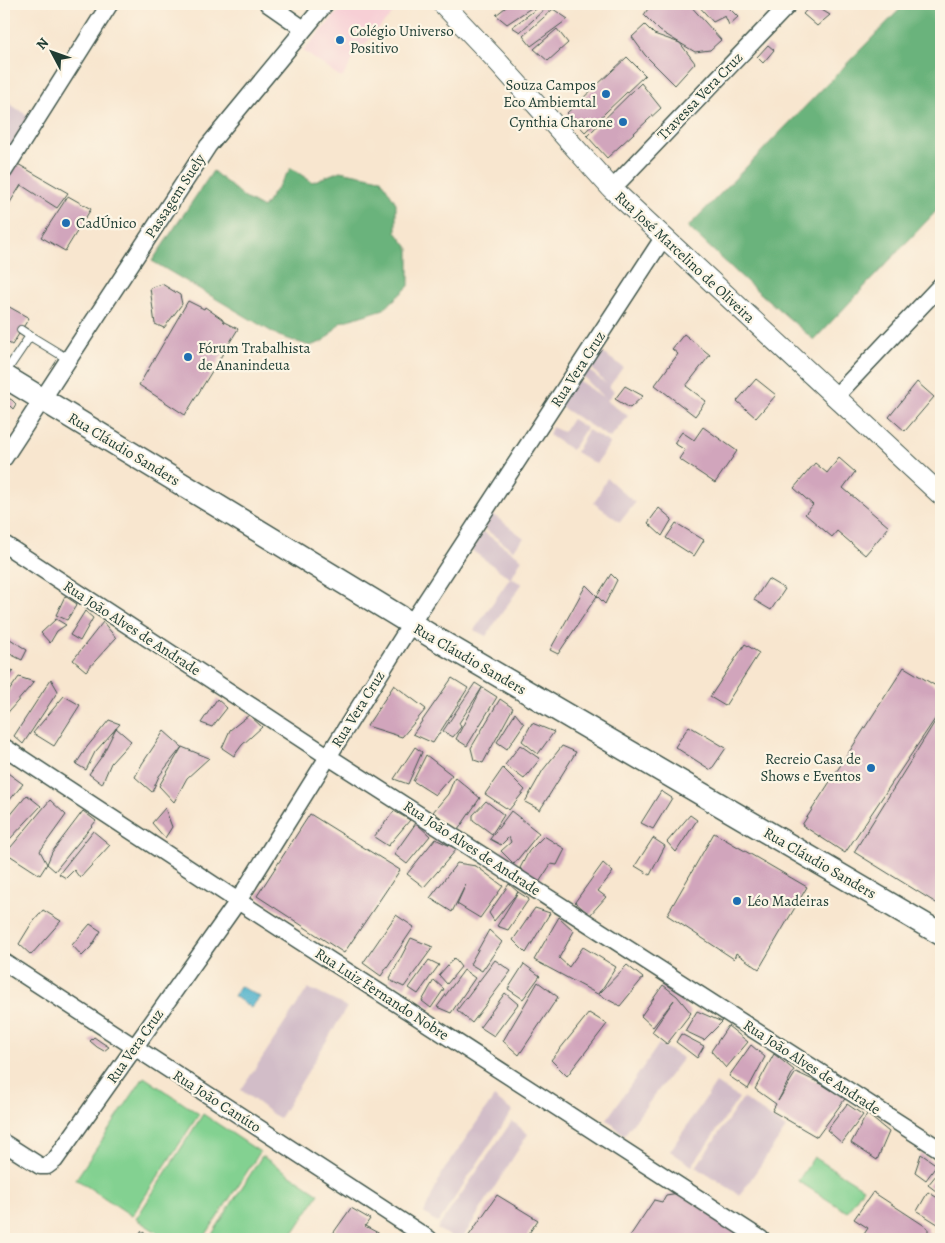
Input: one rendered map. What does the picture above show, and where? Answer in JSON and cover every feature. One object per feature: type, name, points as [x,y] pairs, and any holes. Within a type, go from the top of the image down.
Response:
[{"type":"main road","name":"Rua Cláudio Sanders","points":[[4,376],[411,624],[941,934]]},
{"type":"street","points":[[268,4],[304,29]]},
{"type":"street","name":"Passagem Suely","points":[[4,458],[208,146],[325,4]]},
{"type":"street","name":"Rua José Marcelino de Oliveira","points":[[443,4],[612,189],[941,495]]},
{"type":"street","name":"Travessa Vera Cruz","points":[[612,189],[789,4]]},
{"type":"street","points":[[4,171],[109,5]]},
{"type":"street","name":"Rua Vera Cruz","points":[[4,1143],[40,1166],[47,1166],[55,1160],[238,901],[411,624],[663,238]]},
{"type":"street","points":[[835,397],[941,286]]},
{"type":"street","name":"Rua João Alves de Andrade","points":[[4,544],[329,757],[941,1150]]},
{"type":"street","name":"Rua Luiz Fernando Nobre","points":[[4,747],[238,901],[761,1239]]},
{"type":"street","name":"Rua João Canúto","points":[[4,962],[430,1239]]},
{"type":"lane","points":[[21,330],[68,359]]},
{"type":"lane","points":[[4,376],[30,336]]},
{"type":"shaded area","name":"Colégio Universo Positivo","points":[[345,4],[402,4],[355,56],[342,78],[303,51]]},
{"type":"shaded area","points":[[4,100],[31,118],[4,160]]},
{"type":"shaded area","points":[[597,349],[623,367],[609,387],[614,391],[607,401],[628,416],[610,438],[558,405],[577,379],[604,398],[578,371],[583,366],[606,384],[587,363]]},
{"type":"shaded area","points":[[572,419],[586,428],[572,450],[549,435],[552,427],[563,432]]},
{"type":"shaded area","points":[[588,430],[610,443],[596,464],[576,452]]},
{"type":"shaded area","points":[[607,478],[635,503],[620,522],[594,503]]},
{"type":"shaded area","points":[[491,513],[524,538],[513,550],[481,526]]},
{"type":"shaded area","points":[[483,532],[522,559],[511,578],[522,584],[486,636],[474,630],[510,578],[470,549]]},
{"type":"shaded area","points":[[308,988],[347,1007],[279,1119],[241,1090]]},
{"type":"shaded area","points":[[659,1044],[683,1058],[624,1135],[607,1119]]},
{"type":"shaded area","points":[[716,1083],[739,1098],[692,1166],[670,1151]]},
{"type":"shaded area","points":[[494,1097],[512,1111],[438,1223],[424,1213],[442,1173]]},
{"type":"shaded area","points":[[743,1098],[786,1128],[740,1195],[696,1167]]},
{"type":"shaded area","points":[[512,1121],[528,1134],[462,1239],[456,1239],[437,1229]]},
{"type":"green space","points":[[905,4],[941,4],[941,206],[814,340],[688,227]]},
{"type":"green space","points":[[291,168],[312,182],[340,171],[381,179],[396,203],[396,232],[409,249],[409,286],[384,309],[341,322],[324,341],[310,346],[279,336],[152,261],[213,171],[245,198],[263,208]]},
{"type":"green space","points":[[144,1077],[199,1114],[132,1216],[76,1179]]},
{"type":"green space","points":[[203,1114],[260,1152],[203,1239],[167,1239],[136,1219]]},
{"type":"green space","points":[[262,1156],[319,1194],[289,1239],[209,1239]]},
{"type":"green space","points":[[814,1157],[863,1188],[847,1212],[798,1181]]},
{"type":"water","points":[[240,986],[260,997],[251,1008],[234,996]]},
{"type":"building","points":[[510,4],[537,4],[507,24],[496,15]]},
{"type":"building","points":[[543,4],[547,7],[520,32],[512,27]]},
{"type":"building","points":[[651,4],[689,4],[721,40],[710,50],[695,52],[660,31],[644,15]]},
{"type":"building","points":[[697,4],[725,4],[738,17],[729,25],[725,16],[713,22]]},
{"type":"building","points":[[812,4],[830,15],[817,26],[803,14]]},
{"type":"building","points":[[553,9],[568,19],[531,46],[523,36]]},
{"type":"building","points":[[645,25],[654,34],[680,43],[695,63],[675,85],[645,55],[632,37]]},
{"type":"building","points":[[557,29],[568,43],[548,61],[534,49]]},
{"type":"building","points":[[768,45],[774,50],[763,63],[757,57]]},
{"type":"building","name":"Souza Campos Eco Ambiemtal","points":[[627,57],[645,75],[585,132],[567,113]]},
{"type":"building","name":"Cynthia Charone","points":[[641,83],[661,108],[607,158],[587,136]]},
{"type":"building","points":[[16,163],[68,193],[57,208],[21,185],[4,212],[4,183]]},
{"type":"building","name":"CadÚnico","points":[[68,196],[91,209],[65,251],[41,237]]},
{"type":"building","points":[[162,284],[180,295],[182,304],[164,328],[155,324],[150,288]]},
{"type":"building","name":"Fórum Trabalhista de Ananindeua","points":[[188,301],[204,309],[205,307],[224,322],[238,329],[185,415],[139,385]]},
{"type":"building","points":[[4,304],[29,318],[12,345],[4,340]]},
{"type":"building","points":[[684,334],[710,355],[686,386],[706,401],[695,416],[655,385],[678,354],[672,349]]},
{"type":"building","points":[[756,379],[776,395],[756,418],[737,401]]},
{"type":"building","points":[[917,382],[934,397],[905,431],[889,417]]},
{"type":"building","points":[[625,386],[643,396],[630,408],[615,399]]},
{"type":"building","points":[[4,396],[16,404],[13,409],[10,406],[4,415]]},
{"type":"building","points":[[703,427],[737,451],[715,483],[679,459],[685,450],[674,443],[682,432],[694,440]]},
{"type":"building","points":[[839,458],[855,472],[843,488],[889,527],[865,555],[837,531],[832,537],[805,514],[813,505],[794,488],[815,463],[827,473]]},
{"type":"building","points":[[659,508],[672,519],[662,536],[648,523]]},
{"type":"building","points":[[676,523],[704,540],[694,556],[666,538]]},
{"type":"building","points":[[611,574],[617,580],[605,604],[597,596]]},
{"type":"building","points":[[768,579],[785,589],[771,610],[754,600]]},
{"type":"building","points":[[586,585],[597,596],[558,654],[550,650]]},
{"type":"building","points":[[65,596],[77,604],[67,620],[56,615]]},
{"type":"building","points":[[85,611],[93,618],[80,641],[70,635]]},
{"type":"building","points":[[56,619],[66,625],[57,631],[50,643],[41,633]]},
{"type":"building","points":[[103,622],[116,638],[86,671],[73,660]]},
{"type":"building","points":[[7,637],[27,650],[22,660],[4,651],[4,640]]},
{"type":"building","points":[[745,644],[759,653],[725,706],[710,697]]},
{"type":"building","points":[[4,667],[14,671],[4,683]]},
{"type":"building","name":"Recreio Casa de Shows e Eventos","points":[[904,667],[941,689],[941,710],[845,853],[802,825]]},
{"type":"building","points":[[19,677],[34,682],[4,717],[4,698]]},
{"type":"building","points":[[452,678],[468,688],[433,743],[413,734]]},
{"type":"building","points":[[51,679],[58,691],[23,744],[14,736]]},
{"type":"building","points":[[475,683],[497,697],[467,746],[456,739],[482,688],[459,723],[461,727],[453,737],[443,731]]},
{"type":"building","points":[[394,685],[426,709],[402,737],[367,726]]},
{"type":"building","points":[[64,696],[80,705],[54,746],[33,733]]},
{"type":"building","points":[[217,699],[227,708],[212,727],[201,723]]},
{"type":"building","points":[[500,699],[513,708],[483,763],[474,760],[471,748]]},
{"type":"building","points":[[941,712],[941,906],[854,852]]},
{"type":"building","points":[[515,713],[524,724],[507,749],[497,742]]},
{"type":"building","points":[[249,715],[262,727],[242,745],[234,756],[222,748],[230,730]]},
{"type":"building","points":[[109,720],[120,724],[95,752],[86,770],[76,764]]},
{"type":"building","points":[[532,723],[554,732],[538,754],[522,741]]},
{"type":"building","points":[[689,726],[726,748],[711,770],[675,747]]},
{"type":"building","points":[[116,728],[131,741],[111,763],[102,784],[89,774],[102,756]]},
{"type":"building","points":[[164,731],[182,747],[159,776],[152,792],[135,777]]},
{"type":"building","points":[[520,745],[540,759],[524,779],[505,765]]},
{"type":"building","points":[[562,746],[576,752],[540,810],[525,802],[543,770]]},
{"type":"building","points":[[182,747],[209,758],[187,778],[174,802],[159,786]]},
{"type":"building","points":[[415,747],[422,752],[408,784],[394,779]]},
{"type":"building","points":[[426,755],[452,775],[435,795],[413,781]]},
{"type":"building","points":[[503,768],[525,790],[509,810],[485,794]]},
{"type":"building","points":[[4,772],[23,784],[4,807]]},
{"type":"building","points":[[455,777],[480,798],[458,830],[433,812],[448,794]]},
{"type":"building","points":[[661,791],[672,798],[653,829],[641,823]]},
{"type":"building","points":[[27,795],[41,806],[10,839],[4,828],[4,823]]},
{"type":"building","points":[[50,800],[66,815],[40,851],[47,864],[40,875],[6,853]]},
{"type":"building","points":[[486,801],[504,815],[492,834],[473,820],[473,815]]},
{"type":"building","points":[[165,808],[172,827],[165,838],[152,823]]},
{"type":"building","points":[[83,811],[96,821],[55,871],[47,864],[52,852]]},
{"type":"building","points":[[394,811],[410,820],[388,846],[374,837]]},
{"type":"building","points":[[511,811],[539,833],[514,864],[501,851],[511,842],[509,837],[501,845],[490,839]]},
{"type":"building","points":[[310,814],[400,870],[344,953],[257,896]]},
{"type":"building","points":[[690,815],[697,820],[676,852],[667,842]]},
{"type":"building","points":[[416,823],[430,836],[407,864],[394,854]]},
{"type":"building","points":[[93,831],[110,845],[80,878],[74,870],[66,878],[59,874]]},
{"type":"building","name":"Léo Madeiras","points":[[714,833],[807,887],[759,969],[736,953],[734,959],[667,915]]},
{"type":"building","points":[[544,836],[565,849],[557,865],[551,864],[538,884],[520,868],[529,851]]},
{"type":"building","points":[[653,838],[665,846],[650,875],[635,866]]},
{"type":"building","points":[[435,839],[457,849],[424,887],[407,874]]},
{"type":"building","points":[[457,863],[476,866],[503,886],[480,918],[457,904],[466,884],[452,912],[430,898]]},
{"type":"building","points":[[603,863],[613,872],[598,891],[606,897],[590,915],[575,902]]},
{"type":"building","points":[[509,884],[518,892],[494,921],[489,913]]},
{"type":"building","points":[[518,892],[529,899],[508,930],[497,926]]},
{"type":"building","points":[[535,908],[550,913],[526,953],[513,940]]},
{"type":"building","points":[[43,910],[61,921],[31,955],[19,944]]},
{"type":"building","points":[[396,915],[414,927],[381,976],[363,963]]},
{"type":"building","points":[[559,917],[574,931],[559,958],[569,967],[583,947],[616,967],[599,994],[627,965],[643,978],[620,1006],[534,960]]},
{"type":"building","points":[[90,924],[101,931],[91,947],[82,956],[72,945]]},
{"type":"building","points":[[489,930],[502,942],[482,971],[470,964]]},
{"type":"building","points":[[411,938],[433,947],[404,987],[389,980]]},
{"type":"building","points":[[454,958],[461,967],[447,984],[439,975]]},
{"type":"building","points":[[429,960],[439,965],[418,994],[409,988]]},
{"type":"building","points":[[495,960],[511,971],[472,1023],[457,1010]]},
{"type":"building","points":[[524,964],[540,976],[523,999],[508,989]]},
{"type":"building","points":[[464,970],[475,978],[451,1013],[437,1007]]},
{"type":"building","points":[[434,980],[444,989],[431,1008],[422,1001]]},
{"type":"building","points":[[538,982],[558,997],[519,1055],[503,1041]]},
{"type":"building","points":[[663,985],[677,996],[691,1013],[667,1044],[652,1032],[674,1000],[653,1027],[641,1016]]},
{"type":"building","points":[[505,993],[518,1004],[494,1036],[480,1027]]},
{"type":"building","points":[[697,1011],[722,1022],[704,1040],[685,1031]]},
{"type":"building","points":[[589,1013],[607,1024],[567,1076],[551,1060]]},
{"type":"building","points":[[728,1026],[748,1042],[726,1068],[711,1051]]},
{"type":"building","points":[[681,1034],[704,1046],[697,1058],[676,1042]]},
{"type":"building","points":[[94,1037],[109,1047],[104,1051],[97,1047],[90,1041]]},
{"type":"building","points":[[751,1045],[765,1057],[748,1089],[729,1076]]},
{"type":"building","points":[[774,1054],[794,1070],[778,1101],[796,1072],[847,1096],[817,1137],[772,1111],[776,1104],[755,1089]]},
{"type":"building","points":[[847,1104],[863,1115],[842,1143],[827,1130]]},
{"type":"building","points":[[867,1114],[889,1132],[877,1160],[851,1143]]},
{"type":"building","points":[[921,1154],[937,1165],[926,1180],[915,1172]]},
{"type":"building","points":[[941,1169],[941,1195],[928,1185]]},
{"type":"building","points":[[873,1192],[928,1228],[928,1232],[940,1239],[861,1239],[868,1228],[854,1219]]},
{"type":"building","points":[[928,1192],[941,1200],[941,1226],[917,1211]]},
{"type":"building","points":[[679,1193],[739,1231],[734,1239],[628,1239],[654,1200],[662,1202],[666,1195]]},
{"type":"building","points":[[497,1195],[538,1220],[525,1239],[472,1239],[468,1237]]},
{"type":"building","points":[[351,1208],[370,1219],[365,1226],[380,1234],[377,1239],[329,1239]]},
{"type":"building","points":[[141,1231],[155,1239],[136,1239]]},
{"type":"place","name":"Colégio Universo Positivo","points":[[340,40]]},
{"type":"place","name":"Souza Campos Eco Ambiemtal","points":[[606,94]]},
{"type":"place","name":"Cynthia Charone","points":[[623,122]]},
{"type":"place","name":"CadÚnico","points":[[66,223]]},
{"type":"place","name":"Fórum Trabalhista de Ananindeua","points":[[188,357]]},
{"type":"place","name":"Recreio Casa de Shows e Eventos","points":[[871,768]]},
{"type":"place","name":"Léo Madeiras","points":[[737,901]]}]
